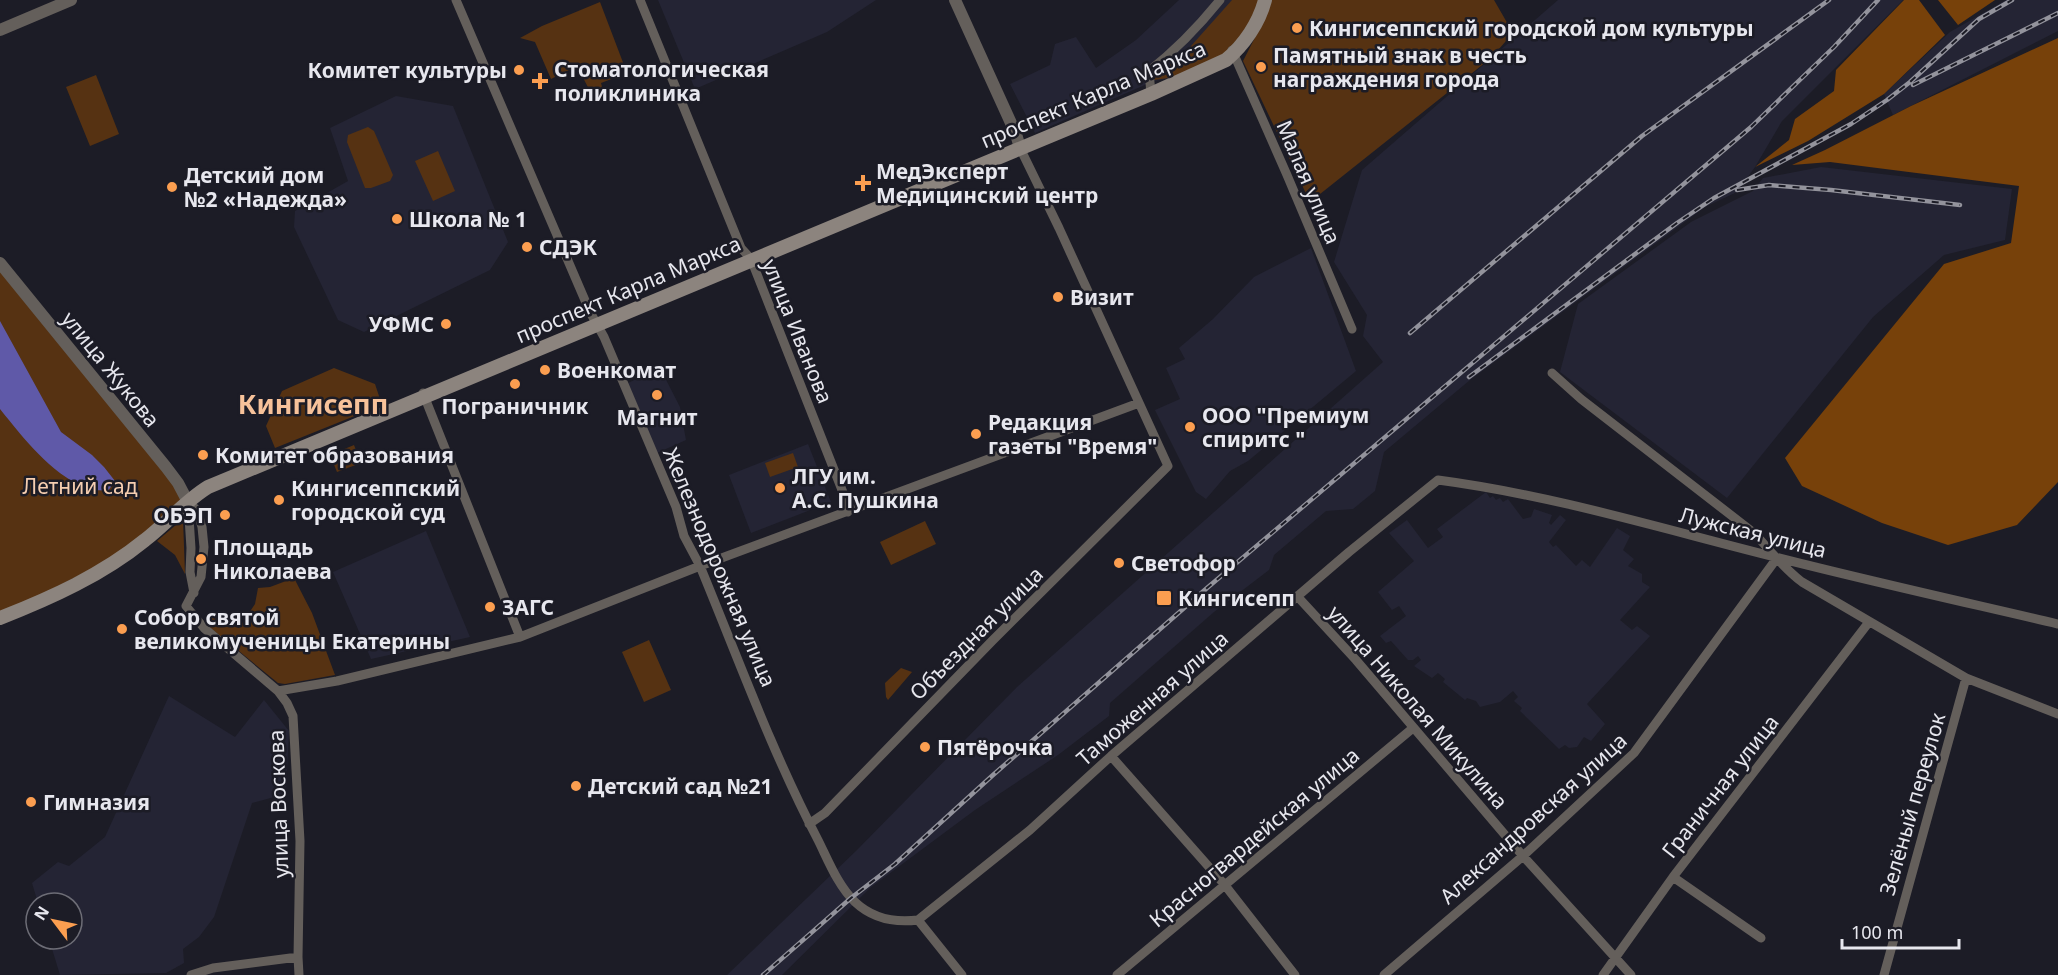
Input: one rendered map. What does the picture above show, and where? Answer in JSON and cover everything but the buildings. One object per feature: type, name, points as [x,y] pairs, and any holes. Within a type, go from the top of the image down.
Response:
[{"type":"main road","name":"проспект Карла Маркса","points":[[0,618],[61,592],[99,572],[146,540],[202,490],[750,257],[1226,60],[1254,28],[1263,0]]},
{"type":"street","points":[[0,24],[58,0]]},
{"type":"street","points":[[0,30],[71,0]]},
{"type":"street","name":"Железнодорожная улица","points":[[456,0],[604,337],[676,507],[684,536],[700,566],[809,824],[840,882],[857,904],[878,918],[899,923],[918,920]]},
{"type":"street","name":"улица Иванова","points":[[640,0],[741,248],[750,257],[844,495],[848,512]]},
{"type":"street","points":[[278,691],[337,681],[520,637],[700,566],[1139,403],[1059,228],[1019,147],[1016,134],[955,0]]},
{"type":"street","points":[[1150,92],[1149,71],[1171,54],[1220,0]]},
{"type":"street","name":"Малая улица","points":[[1233,52],[1352,329]]},
{"type":"street","name":"улица Жукова","points":[[0,263],[166,466],[188,502]]},
{"type":"street","points":[[1551,373],[1581,399],[1754,533],[1784,568],[1802,582],[1966,678],[2058,714]]},
{"type":"street","points":[[424,395],[520,637]]},
{"type":"street","name":"Объездная улица","points":[[809,824],[825,813],[993,640],[1168,466],[1139,403]]},
{"type":"street","name":"Лужская улица","points":[[1438,480],[1489,487],[1630,519],[1777,558],[2058,624]]},
{"type":"street","name":"Таможенная улица","points":[[918,920],[1030,830],[1111,756],[1297,596],[1385,521],[1438,480]]},
{"type":"street","name":"улица Воскова","points":[[188,502],[190,572],[194,593],[186,606],[204,628],[278,691],[293,716],[300,841],[299,975]]},
{"type":"street","name":"Александровская улица","points":[[1384,975],[1523,856],[1635,753],[1777,558]]},
{"type":"street","name":"улица Николая Микулина","points":[[1297,596],[1356,660],[1523,856],[1631,975]]},
{"type":"street","name":"Граничная улица","points":[[1603,975],[1673,877],[1869,622]]},
{"type":"street","name":"Зелёный переулок","points":[[1884,975],[1966,678]]},
{"type":"street","name":"Красногвардейская улица","points":[[1118,975],[1413,728]]},
{"type":"street","points":[[1111,756],[1224,884],[1296,975]]},
{"type":"street","points":[[1673,877],[1761,938]]},
{"type":"street","points":[[918,920],[962,975]]},
{"type":"street","points":[[190,975],[213,968],[298,957]]},
{"type":"shaded area","points":[[658,0],[876,0],[827,32],[695,89]]},
{"type":"shaded area","points":[[1179,0],[1261,0],[1250,27],[1224,56],[1183,76],[1154,81],[1035,133],[1010,84],[1050,65],[1055,44],[1076,37],[1096,68],[1136,40]]},
{"type":"shaded area","points":[[1558,0],[1903,0],[1782,121],[1755,167],[1737,192],[1705,207],[1470,380],[1384,452],[1375,491],[1353,509],[1326,511],[1274,555],[1269,570],[1214,612],[1110,703],[1109,716],[1058,755],[975,810],[870,888],[782,975],[727,975],[857,850],[1017,687],[1383,362],[1363,336],[1367,315],[1334,262],[1362,170]]},
{"type":"shaded area","points":[[1904,0],[1919,0],[1945,35],[1884,94],[1808,141],[1755,167],[1789,140],[1795,119],[1834,91],[1836,70]]},
{"type":"shaded area","points":[[1938,0],[1995,0],[1958,25]]},
{"type":"shaded area","points":[[2006,0],[2058,0],[2058,31],[1893,115],[1884,94],[1950,32]]},
{"type":"shaded area","points":[[2058,38],[2058,482],[2017,525],[1948,545],[1882,523],[1802,486],[1785,458],[1944,264],[2011,243],[2019,186],[1830,162],[1792,165],[1911,106]]},
{"type":"shaded area","name":"Школа № 1","points":[[396,96],[453,106],[508,242],[490,270],[364,332],[338,320],[294,227],[295,211],[348,181],[330,128]]},
{"type":"shaded area","points":[[1821,167],[2012,189],[2005,240],[1944,255],[1873,317],[1727,498],[1560,372],[1578,304],[1691,222],[1753,191],[1763,178]]},
{"type":"shaded area","points":[[1311,248],[1356,371],[1248,461],[1230,471],[1206,499],[1196,492],[1155,410],[1180,399],[1166,368],[1185,359],[1179,348],[1213,319],[1254,277]]},
{"type":"shaded area","points":[[0,321],[61,432],[92,455],[115,481],[108,491],[85,488],[60,473],[28,443],[0,409]]},
{"type":"shaded area","points":[[660,368],[680,407],[686,440],[657,453],[628,383]]},
{"type":"shaded area","name":"ЛГУ им. А.С. Пушкина","points":[[808,444],[831,502],[751,533],[729,475]]},
{"type":"shaded area","points":[[1486,492],[1490,498],[1493,496],[1496,500],[1500,498],[1503,502],[1508,499],[1523,519],[1531,517],[1534,509],[1552,515],[1549,523],[1551,525],[1560,515],[1566,520],[1549,542],[1553,547],[1556,545],[1576,566],[1582,560],[1590,567],[1617,528],[1630,536],[1623,550],[1634,559],[1628,566],[1642,574],[1642,582],[1650,587],[1620,620],[1632,630],[1637,626],[1650,636],[1587,704],[1605,724],[1591,741],[1584,737],[1577,747],[1569,748],[1565,745],[1559,749],[1520,711],[1522,708],[1514,701],[1518,697],[1513,691],[1500,702],[1480,707],[1476,701],[1467,698],[1465,700],[1443,682],[1445,679],[1438,673],[1432,678],[1414,666],[1421,660],[1418,656],[1413,660],[1408,660],[1391,641],[1386,643],[1380,636],[1406,616],[1399,606],[1392,610],[1378,592],[1414,561],[1389,533],[1407,520],[1428,548],[1443,537],[1437,529]]},
{"type":"shaded area","points":[[426,531],[470,637],[371,659],[333,572]]},
{"type":"shaded area","points":[[169,696],[235,737],[264,700],[289,731],[286,791],[278,796],[252,803],[214,917],[199,937],[183,949],[184,963],[166,973],[60,975],[53,951],[84,951],[84,891],[34,891],[32,883],[58,862],[69,866],[105,837]]},
{"type":"green space","points":[[1232,0],[1261,0],[1250,27],[1224,56],[1183,76],[1154,80],[1154,77],[1183,55]]},
{"type":"green space","points":[[1269,0],[1494,0],[1513,33],[1491,58],[1310,202],[1243,61],[1264,20]]},
{"type":"green space","points":[[600,2],[627,73],[601,83],[604,94],[594,99],[577,66],[551,79],[535,42],[520,38],[542,26]]},
{"type":"green space","points":[[96,75],[119,134],[90,146],[66,87]]},
{"type":"green space","points":[[368,127],[374,131],[393,175],[390,181],[365,188],[347,142],[348,135]]},
{"type":"green space","points":[[438,151],[455,191],[433,201],[415,161]]},
{"type":"green space","name":"Летний сад","points":[[0,263],[188,502],[140,544],[0,616]]},
{"type":"green space","points":[[334,368],[375,384],[382,405],[275,448],[266,426],[282,391]]},
{"type":"green space","points":[[354,445],[361,463],[337,472],[330,455]]},
{"type":"green space","points":[[793,453],[798,467],[770,477],[765,463]]},
{"type":"green space","points":[[183,519],[185,574],[175,555],[157,541]]},
{"type":"green space","points":[[925,521],[936,544],[891,565],[880,542]]},
{"type":"green space","points":[[294,578],[312,613],[335,675],[285,684],[278,683],[207,625],[213,617],[239,628],[255,604],[258,588],[270,587]]},
{"type":"green space","points":[[649,640],[671,690],[644,702],[622,652]]},
{"type":"green space","points":[[901,668],[912,672],[888,700],[885,683]]},
{"type":"railway","points":[[1410,333],[1642,136],[1829,0]]},
{"type":"railway","points":[[763,975],[851,898],[895,864],[1207,588],[1751,127],[1834,47],[1878,0]]},
{"type":"railway","points":[[1469,377],[1714,198],[1851,124],[1887,100],[1979,19],[2012,0]]},
{"type":"railway","points":[[1913,85],[2058,13]]},
{"type":"railway","points":[[1737,190],[1769,185],[1960,205]]},
{"type":"place","name":"Кингисеппский городской дом культуры","points":[[1297,28]]},
{"type":"place","name":"Памятный знак в честь награждения города","points":[[1261,67]]},
{"type":"place","name":"Комитет культуры","points":[[519,70]]},
{"type":"place","name":"Стоматологическая поликлиника","points":[[540,81]]},
{"type":"place","name":"МедЭксперт Медицинский центр","points":[[863,183]]},
{"type":"place","name":"Детский дом №2 «Надежда»","points":[[172,187]]},
{"type":"place","name":"Школа № 1","points":[[397,219]]},
{"type":"place","name":"СДЭК","points":[[527,247]]},
{"type":"place","name":"Визит","points":[[1058,297]]},
{"type":"place","name":"УФМС","points":[[446,324]]},
{"type":"place","name":"Военкомат","points":[[545,370]]},
{"type":"place","name":"Пограничник","points":[[515,384]]},
{"type":"place","name":"Магнит","points":[[657,395]]},
{"type":"place","name":"ООО \"Премиум спиритс \"","points":[[1190,427]]},
{"type":"place","name":"Редакция газеты \"Время\"","points":[[976,434]]},
{"type":"place","name":"Комитет образования","points":[[203,455]]},
{"type":"place","name":"ЛГУ им. А.С. Пушкина","points":[[780,488]]},
{"type":"place","name":"Кингисеппский городской суд","points":[[279,500]]},
{"type":"place","name":"ОБЭП","points":[[225,515]]},
{"type":"place","name":"Площадь Николаева","points":[[201,559]]},
{"type":"place","name":"Светофор","points":[[1119,563]]},
{"type":"place","name":"Кингисепп","points":[[1164,598]]},
{"type":"place","name":"ЗАГС","points":[[490,607]]},
{"type":"place","name":"Собор святой великомученицы Екатерины","points":[[122,629]]},
{"type":"place","name":"Пятёрочка","points":[[925,747]]},
{"type":"place","name":"Детский сад №21","points":[[576,786]]},
{"type":"place","name":"Гимназия","points":[[31,802]]},
{"type":"district","name":"Кингисепп","points":[[313,403]]}]
